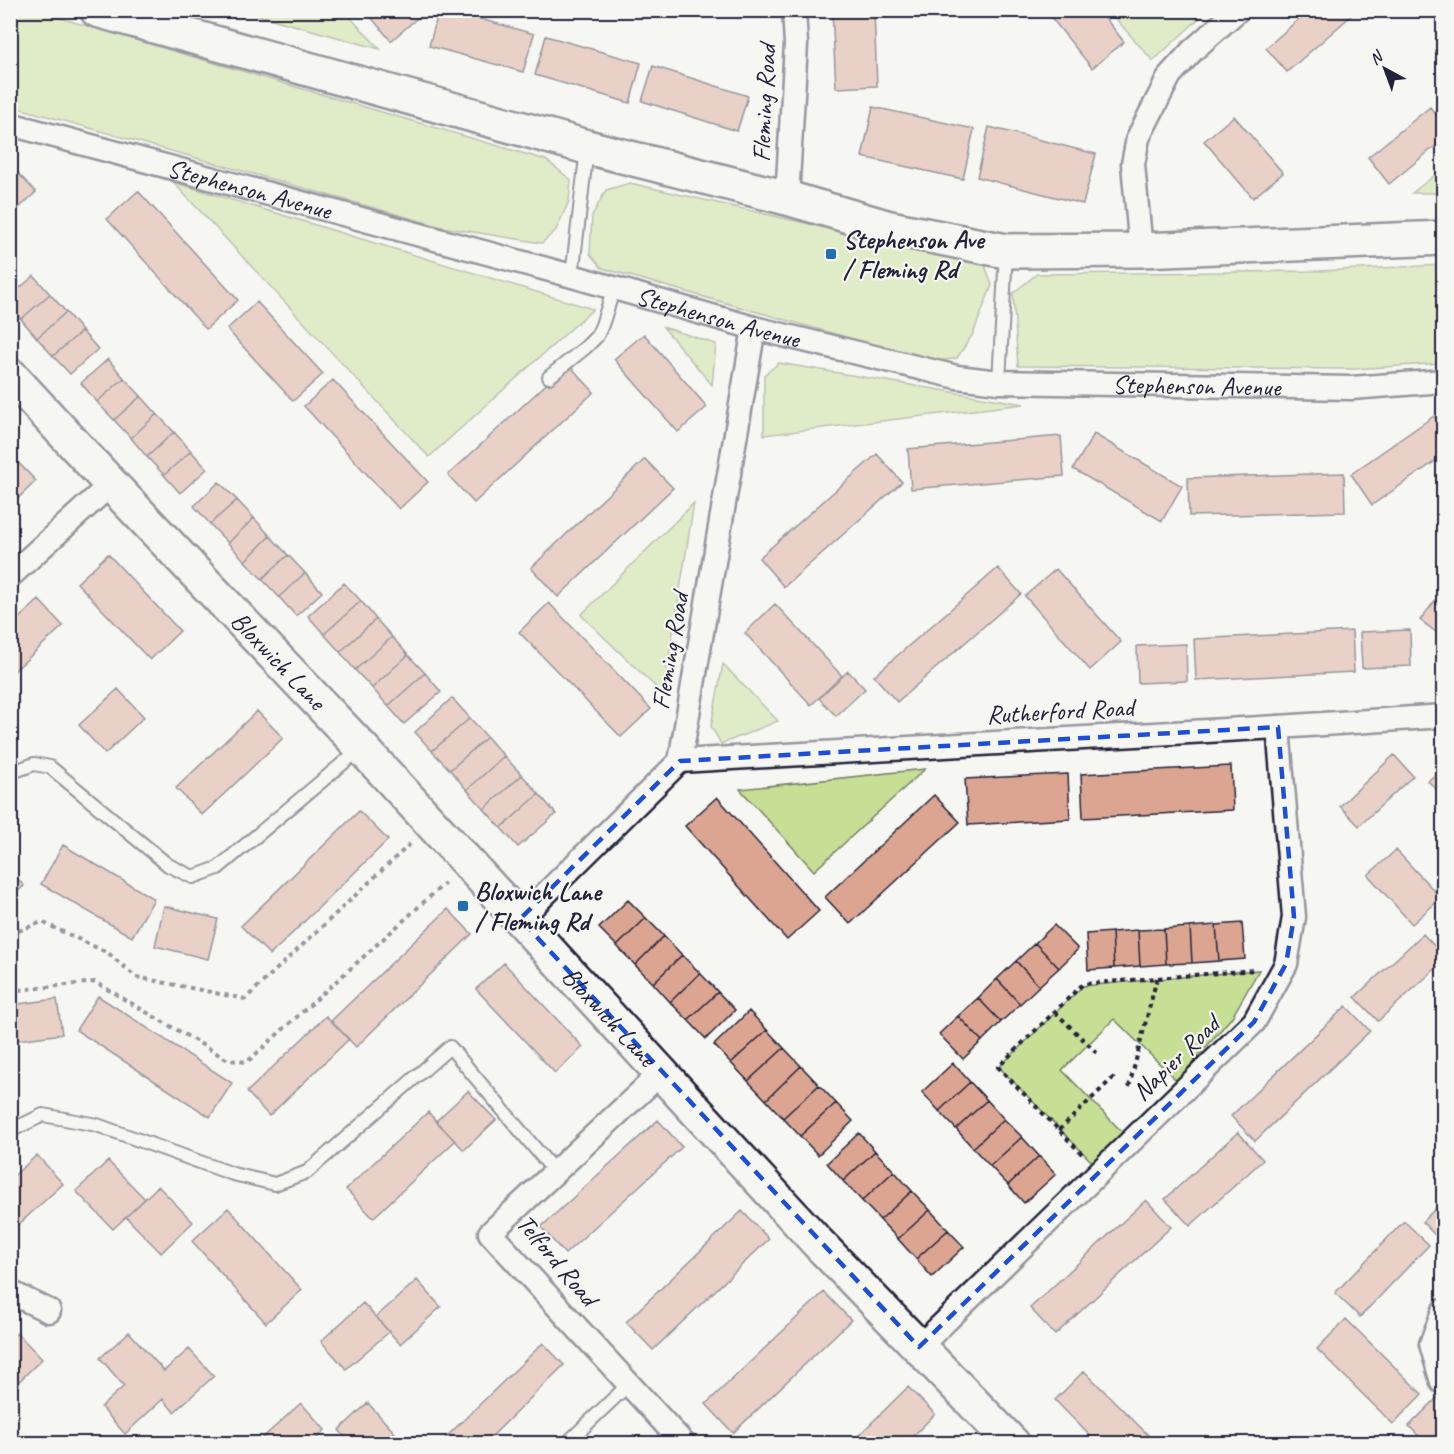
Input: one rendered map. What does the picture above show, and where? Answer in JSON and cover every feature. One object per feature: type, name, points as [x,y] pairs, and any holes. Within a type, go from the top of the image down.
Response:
[{"type":"street","points":[[97,10],[587,147],[787,198],[890,228],[1006,251],[1141,250],[1443,238]]},
{"type":"street","name":"Fleming Road","points":[[787,198],[796,44],[794,10]]},
{"type":"street","points":[[1141,250],[1133,164],[1138,138],[1170,75],[1193,50],[1238,10]]},
{"type":"street","name":"Stephenson Avenue","points":[[10,124],[572,276],[754,328],[957,377],[999,382],[1351,388],[1443,381]]},
{"type":"street","name":"Fleming Road","points":[[680,761],[754,328]]},
{"type":"street","name":"Bloxwich Lane","points":[[10,375],[362,748],[818,1243],[1013,1443]]},
{"type":"street","points":[[10,576],[111,484]]},
{"type":"street","name":"Rutherford Road","points":[[680,761],[1443,716]]},
{"type":"street","name":"Napier Road","points":[[919,1347],[1254,1022],[1286,964],[1294,917],[1278,727]]},
{"type":"street","points":[[520,919],[680,761]]},
{"type":"street","name":"Telford Road","points":[[661,1073],[490,1233],[684,1443]]},
{"type":"street","points":[[10,1292],[49,1311]]},
{"type":"street","points":[[1443,1310],[1431,1344],[1443,1383]]},
{"type":"lane","points":[[572,276],[587,147]]},
{"type":"lane","points":[[999,382],[1006,251]]},
{"type":"lane","points":[[549,377],[597,336],[614,288]]},
{"type":"lane","points":[[10,773],[34,764],[50,767],[168,865],[193,877],[218,868],[362,748]]},
{"type":"lane","points":[[10,1131],[43,1115],[97,1125],[233,1174],[275,1184],[308,1172],[450,1047],[555,1172]]},
{"type":"lane","points":[[566,1443],[629,1384]]},
{"type":"path","points":[[10,934],[42,922],[108,954],[136,977],[245,999],[413,842]]},
{"type":"path","points":[[10,991],[94,982],[228,1060],[247,1062],[448,881]]},
{"type":"path","points":[[1100,1172],[998,1067],[1083,984],[1284,968]]},
{"type":"path","points":[[1129,1087],[1157,978]]},
{"type":"path","points":[[1055,1012],[1100,1056]]},
{"type":"path","points":[[1059,1130],[1117,1074]]},
{"type":"highlighted area","points":[[1278,727],[1294,917],[1286,964],[1254,1022],[919,1347],[520,919],[680,761]]},
{"type":"green space","points":[[10,11],[36,11],[546,160],[571,180],[569,201],[556,230],[542,243],[442,227],[11,106]]},
{"type":"green space","points":[[243,11],[344,11],[380,49]]},
{"type":"green space","points":[[1109,11],[1205,11],[1153,61]]},
{"type":"green space","points":[[1443,169],[1443,193],[1412,193]]},
{"type":"green space","points":[[173,182],[593,309],[429,457]]},
{"type":"green space","points":[[630,183],[831,229],[982,257],[992,285],[973,334],[957,358],[934,362],[602,268],[590,254],[592,216],[606,190]]},
{"type":"green space","points":[[1443,265],[1443,363],[1354,369],[1018,366],[1013,293],[1037,274],[1319,271]]},
{"type":"green space","points":[[663,327],[716,344],[712,385]]},
{"type":"green space","points":[[779,363],[1024,404],[764,435],[764,375]]},
{"type":"green space","points":[[694,503],[663,694],[581,615]]},
{"type":"green space","points":[[723,664],[778,721],[721,744],[711,726]]},
{"type":"green space","points":[[925,769],[814,871],[740,789]]},
{"type":"green space","points":[[1259,970],[1232,1017],[1177,1081],[1114,1019],[1062,1070],[1124,1134],[1093,1163],[999,1067],[1083,986]]},
{"type":"building","points":[[365,10],[419,10],[422,14],[391,41]]},
{"type":"building","points":[[439,10],[448,10],[534,34],[523,72],[429,46]]},
{"type":"building","points":[[832,10],[874,10],[877,86],[836,88]]},
{"type":"building","points":[[1045,10],[1099,10],[1124,42],[1092,68]]},
{"type":"building","points":[[1309,10],[1348,10],[1352,15],[1287,72],[1266,48]]},
{"type":"building","points":[[546,36],[641,63],[630,103],[535,75]]},
{"type":"building","points":[[653,66],[748,96],[737,131],[642,101]]},
{"type":"building","points":[[873,107],[974,129],[963,179],[862,157]]},
{"type":"building","points":[[1430,107],[1444,124],[1444,139],[1389,184],[1368,157]]},
{"type":"building","points":[[1234,116],[1283,173],[1253,198],[1204,141]]},
{"type":"building","points":[[989,127],[1096,154],[1083,204],[977,177]]},
{"type":"building","points":[[10,165],[36,192],[18,209],[10,201]]},
{"type":"building","points":[[138,191],[238,300],[206,329],[107,219]]},
{"type":"building","points":[[34,276],[50,294],[21,319],[10,307],[10,296]]},
{"type":"building","points":[[50,294],[66,312],[37,338],[21,319]]},
{"type":"building","points":[[257,302],[323,374],[293,401],[227,329]]},
{"type":"building","points":[[66,312],[82,331],[53,356],[37,338]]},
{"type":"building","points":[[82,331],[98,349],[70,374],[53,356]]},
{"type":"building","points":[[644,334],[707,407],[678,432],[614,359]]},
{"type":"building","points":[[108,359],[124,378],[97,402],[81,383]]},
{"type":"building","points":[[568,364],[594,392],[474,503],[448,475]]},
{"type":"building","points":[[124,378],[141,396],[114,420],[97,402]]},
{"type":"building","points":[[333,380],[428,482],[399,509],[304,406]]},
{"type":"building","points":[[141,396],[157,414],[131,438],[114,420]]},
{"type":"building","points":[[157,414],[174,432],[147,457],[131,438]]},
{"type":"building","points":[[1434,416],[1444,429],[1444,455],[1372,505],[1351,474]]},
{"type":"building","points":[[174,432],[191,451],[164,475],[147,457]]},
{"type":"building","points":[[1094,434],[1182,486],[1162,521],[1073,469]]},
{"type":"building","points":[[1061,436],[1064,476],[911,489],[908,449]]},
{"type":"building","points":[[191,451],[207,469],[180,493],[164,475]]},
{"type":"building","points":[[10,454],[36,481],[10,506]]},
{"type":"building","points":[[877,454],[902,482],[784,587],[759,558]]},
{"type":"building","points":[[645,459],[673,488],[558,597],[531,568]]},
{"type":"building","points":[[1344,473],[1345,512],[1189,516],[1188,478]]},
{"type":"building","points":[[219,482],[237,500],[210,524],[194,506]]},
{"type":"building","points":[[237,500],[254,518],[228,543],[210,524]]},
{"type":"building","points":[[254,518],[270,536],[245,561],[228,543]]},
{"type":"building","points":[[270,536],[288,555],[262,579],[245,561]]},
{"type":"building","points":[[108,554],[180,631],[150,660],[77,583]]},
{"type":"building","points":[[288,555],[305,573],[279,597],[262,579]]},
{"type":"building","points":[[998,568],[1021,594],[897,702],[874,676]]},
{"type":"building","points":[[1056,569],[1121,642],[1090,670],[1025,596]]},
{"type":"building","points":[[305,573],[322,592],[296,616],[279,597]]},
{"type":"building","points":[[344,583],[361,601],[324,634],[308,616]]},
{"type":"building","points":[[1444,589],[1444,638],[1420,620]]},
{"type":"building","points":[[39,600],[63,626],[10,675],[10,626]]},
{"type":"building","points":[[361,601],[376,619],[340,652],[324,634]]},
{"type":"building","points":[[549,603],[651,709],[621,737],[519,632]]},
{"type":"building","points":[[775,604],[842,676],[811,705],[745,633]]},
{"type":"building","points":[[376,619],[392,637],[355,670],[340,652]]},
{"type":"building","points":[[1410,630],[1411,666],[1362,668],[1360,632]]},
{"type":"building","points":[[1352,631],[1354,672],[1196,680],[1194,639]]},
{"type":"building","points":[[392,637],[408,655],[372,688],[355,670]]},
{"type":"building","points":[[1186,644],[1187,681],[1138,683],[1137,646]]},
{"type":"building","points":[[408,655],[425,673],[388,706],[372,688]]},
{"type":"building","points":[[848,671],[865,689],[836,716],[819,698]]},
{"type":"building","points":[[425,673],[441,692],[404,724],[388,706]]},
{"type":"building","points":[[118,689],[144,717],[105,754],[79,725]]},
{"type":"building","points":[[452,698],[470,718],[432,751],[415,732]]},
{"type":"building","points":[[257,711],[283,738],[202,815],[176,788]]},
{"type":"building","points":[[470,718],[487,737],[450,770],[432,751]]},
{"type":"building","points":[[487,737],[504,756],[467,790],[450,770]]},
{"type":"building","points":[[1394,755],[1413,776],[1359,826],[1340,806]]},
{"type":"building","points":[[504,756],[522,775],[484,809],[467,790]]},
{"type":"building","points":[[1231,766],[1233,810],[1083,818],[1081,774]]},
{"type":"building","points":[[1444,766],[1444,797],[1428,781]]},
{"type":"building","points":[[1068,774],[1070,819],[968,825],[965,779]]},
{"type":"building","points":[[522,775],[539,794],[501,828],[484,809]]},
{"type":"building","points":[[539,794],[556,814],[518,847],[501,828]]},
{"type":"building","points":[[934,795],[960,822],[850,924],[825,897]]},
{"type":"building","points":[[717,797],[819,911],[787,940],[685,826]]},
{"type":"building","points":[[359,811],[388,840],[270,955],[241,926]]},
{"type":"building","points":[[63,845],[154,899],[132,937],[41,884]]},
{"type":"building","points":[[1396,850],[1441,898],[1412,924],[1368,875]]},
{"type":"building","points":[[10,871],[24,886],[10,898]]},
{"type":"building","points":[[628,900],[646,918],[617,946],[599,928]]},
{"type":"building","points":[[164,906],[218,919],[208,959],[155,946]]},
{"type":"building","points":[[448,909],[472,934],[356,1047],[331,1021]]},
{"type":"building","points":[[646,918],[664,936],[635,965],[617,946]]},
{"type":"building","points":[[1242,923],[1245,959],[1219,961],[1216,925]]},
{"type":"building","points":[[1054,925],[1078,949],[1059,968],[1035,943]]},
{"type":"building","points":[[1216,925],[1219,961],[1192,963],[1190,927]]},
{"type":"building","points":[[1190,927],[1192,963],[1166,964],[1164,929]]},
{"type":"building","points":[[1164,929],[1166,964],[1140,966],[1138,930]]},
{"type":"building","points":[[1138,930],[1140,966],[1114,968],[1112,932]]},
{"type":"building","points":[[1112,932],[1114,968],[1088,970],[1086,934]]},
{"type":"building","points":[[1423,934],[1444,956],[1444,961],[1378,1021],[1355,997]]},
{"type":"building","points":[[664,936],[682,955],[653,983],[635,965]]},
{"type":"building","points":[[1035,943],[1059,968],[1039,986],[1016,961]]},
{"type":"building","points":[[682,955],[700,973],[670,1002],[653,983]]},
{"type":"building","points":[[1016,961],[1039,986],[1020,1004],[997,979]]},
{"type":"building","points":[[504,963],[583,1047],[555,1073],[476,989]]},
{"type":"building","points":[[700,973],[718,992],[688,1020],[670,1002]]},
{"type":"building","points":[[997,979],[1020,1004],[1001,1022],[978,998]]},
{"type":"building","points":[[718,992],[735,1010],[706,1039],[688,1020]]},
{"type":"building","points":[[98,996],[232,1083],[210,1117],[76,1030]]},
{"type":"building","points":[[978,998],[1001,1022],[982,1041],[958,1016]]},
{"type":"building","points":[[57,999],[62,1034],[10,1041],[10,1005]]},
{"type":"building","points":[[1346,1006],[1370,1031],[1255,1141],[1231,1116]]},
{"type":"building","points":[[749,1011],[767,1030],[731,1063],[714,1045]]},
{"type":"building","points":[[326,1016],[349,1039],[269,1116],[247,1092]]},
{"type":"building","points":[[958,1016],[982,1041],[963,1059],[939,1034]]},
{"type":"building","points":[[767,1030],[784,1048],[748,1081],[731,1063]]},
{"type":"building","points":[[784,1048],[801,1066],[766,1100],[748,1081]]},
{"type":"building","points":[[953,1063],[970,1082],[939,1111],[922,1092]]},
{"type":"building","points":[[801,1066],[819,1085],[783,1118],[766,1100]]},
{"type":"building","points":[[970,1082],[987,1100],[956,1129],[939,1111]]},
{"type":"building","points":[[819,1085],[836,1103],[800,1136],[783,1118]]},
{"type":"building","points":[[468,1091],[496,1120],[464,1150],[436,1121]]},
{"type":"building","points":[[987,1100],[1004,1119],[973,1148],[956,1129]]},
{"type":"building","points":[[836,1103],[853,1121],[818,1155],[800,1136]]},
{"type":"building","points":[[428,1112],[455,1141],[373,1218],[346,1189]]},
{"type":"building","points":[[1004,1119],[1022,1137],[990,1166],[973,1148]]},
{"type":"building","points":[[658,1120],[682,1147],[565,1254],[541,1227]]},
{"type":"building","points":[[1238,1132],[1263,1160],[1190,1226],[1165,1199]]},
{"type":"building","points":[[859,1133],[875,1151],[843,1181],[827,1163]]},
{"type":"building","points":[[1022,1137],[1039,1156],[1008,1185],[990,1166]]},
{"type":"building","points":[[875,1151],[894,1171],[862,1201],[843,1181]]},
{"type":"building","points":[[37,1155],[63,1184],[18,1225],[10,1217],[10,1179]]},
{"type":"building","points":[[1039,1156],[1056,1174],[1024,1203],[1008,1185]]},
{"type":"building","points":[[108,1161],[145,1199],[113,1229],[76,1191]]},
{"type":"building","points":[[894,1171],[912,1191],[880,1220],[862,1201]]},
{"type":"building","points":[[158,1186],[193,1222],[161,1253],[126,1217]]},
{"type":"building","points":[[912,1191],[930,1210],[898,1239],[880,1220]]},
{"type":"building","points":[[1146,1200],[1171,1227],[1055,1335],[1030,1308]]},
{"type":"building","points":[[1444,1200],[1444,1244],[1422,1222]]},
{"type":"building","points":[[228,1208],[302,1290],[266,1323],[192,1241]]},
{"type":"building","points":[[930,1210],[948,1230],[916,1259],[898,1239]]},
{"type":"building","points":[[742,1211],[769,1239],[653,1350],[626,1322]]},
{"type":"building","points":[[1404,1221],[1429,1245],[1360,1317],[1335,1293]]},
{"type":"building","points":[[948,1230],[964,1247],[932,1277],[916,1259]]},
{"type":"building","points":[[417,1280],[441,1307],[400,1344],[376,1317]]},
{"type":"building","points":[[824,1292],[851,1320],[733,1433],[706,1404]]},
{"type":"building","points":[[363,1303],[389,1332],[346,1369],[321,1341]]},
{"type":"building","points":[[1346,1319],[1422,1394],[1393,1424],[1317,1349]]},
{"type":"building","points":[[129,1332],[164,1371],[189,1349],[214,1376],[174,1412],[163,1399],[125,1434],[101,1407],[124,1386],[100,1358]]},
{"type":"building","points":[[17,1333],[42,1359],[10,1390],[10,1339]]},
{"type":"building","points":[[543,1343],[564,1365],[484,1444],[439,1444]]},
{"type":"building","points":[[1084,1371],[1157,1444],[1098,1444],[1055,1400]]},
{"type":"building","points":[[908,1387],[935,1414],[905,1444],[850,1444]]},
{"type":"building","points":[[1438,1397],[1444,1403],[1444,1444],[1427,1444],[1409,1426]]},
{"type":"building","points":[[301,1403],[325,1430],[311,1444],[256,1444]]},
{"type":"building","points":[[368,1403],[401,1440],[397,1444],[351,1444],[339,1430]]},
{"type":"place","name":"Stephenson Ave / Fleming Rd","points":[[831,254]]},
{"type":"place","name":"Bloxwich Lane / Fleming Rd","points":[[463,906]]}]
